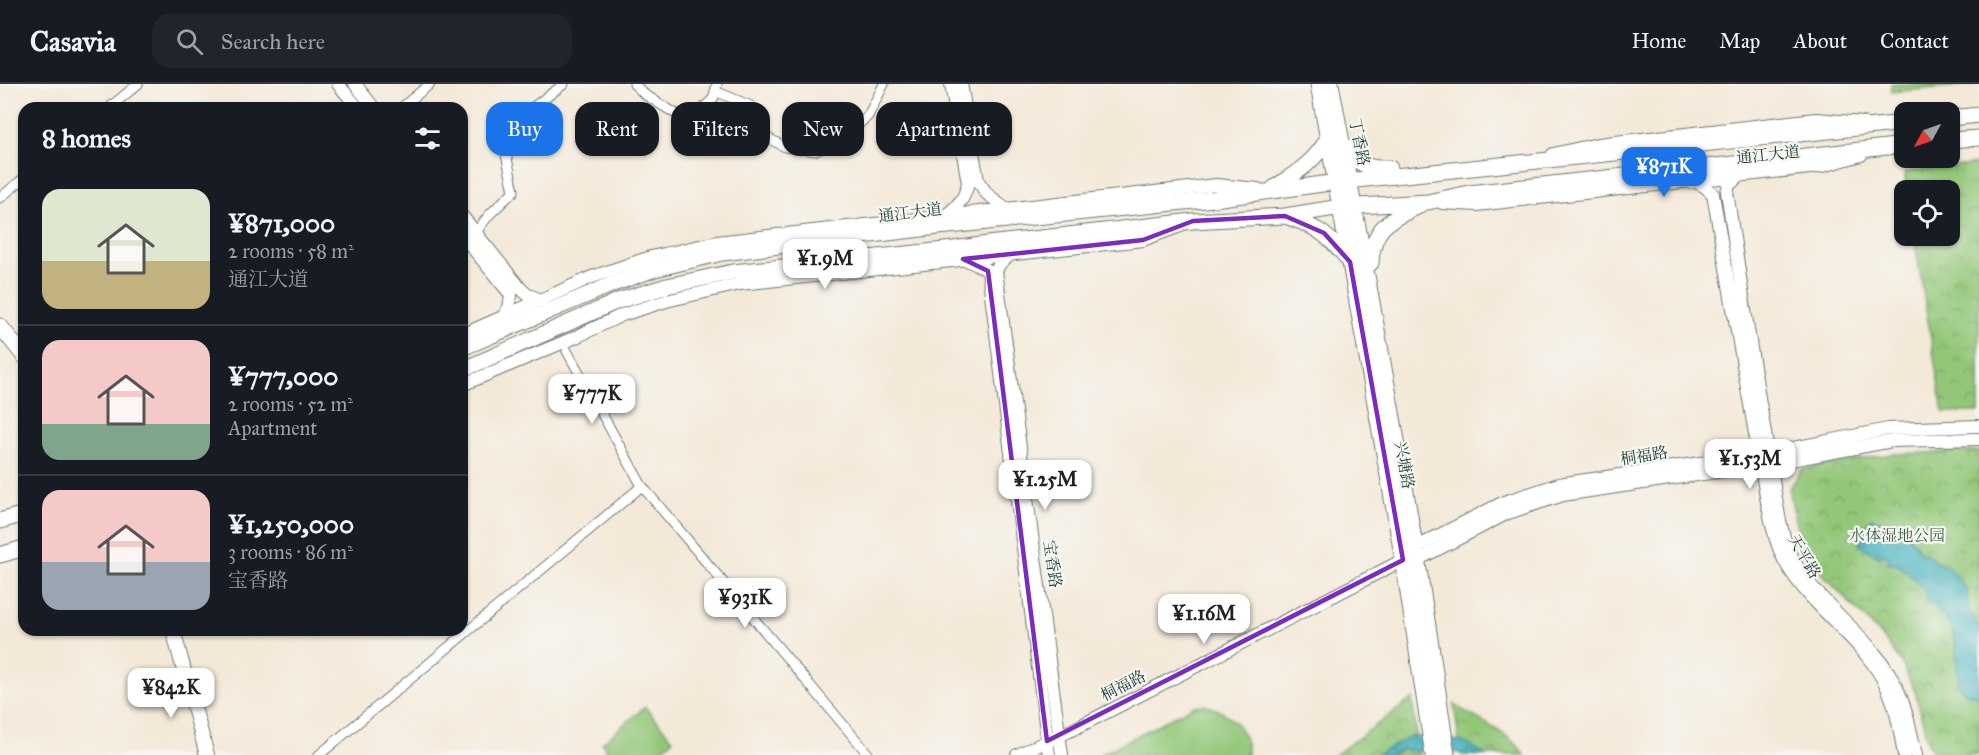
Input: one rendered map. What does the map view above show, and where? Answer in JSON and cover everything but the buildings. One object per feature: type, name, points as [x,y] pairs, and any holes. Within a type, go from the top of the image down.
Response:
[{"type":"main road","name":"丁香路","points":[[1318,84],[1335,138]]},
{"type":"main road","name":"丁香路","points":[[1331,84],[1335,138],[1343,181]]},
{"type":"main road","points":[[1960,117],[1979,115]]},
{"type":"main road","name":"通江大道","points":[[468,345],[612,284],[655,269],[722,253],[992,221],[1214,199],[1343,181],[1894,124]]},
{"type":"main road","points":[[1271,190],[1309,163],[1335,138],[1351,157],[1366,166],[1450,170]]},
{"type":"main road","points":[[1960,139],[1979,138]]},
{"type":"main road","name":"通江大道","points":[[468,367],[618,302],[666,286],[733,272],[1193,221],[1285,216],[1348,206],[1428,202],[1469,193],[1894,146]]},
{"type":"main road","name":"兴塘路","points":[[1343,181],[1370,287],[1412,556],[1414,637],[1447,755]]},
{"type":"main road","points":[[1370,287],[1372,251],[1376,237],[1393,219],[1428,202]]},
{"type":"main road","name":"兴塘路","points":[[1348,206],[1350,262],[1412,556]]},
{"type":"main road","points":[[1285,216],[1309,224],[1324,233],[1350,262]]},
{"type":"main road","points":[[468,342],[487,325]]},
{"type":"main road","points":[[0,326],[18,348]]},
{"type":"main road","points":[[0,340],[18,362]]},
{"type":"main road","points":[[0,521],[18,516]]},
{"type":"main road","points":[[0,555],[18,550]]},
{"type":"main road","points":[[165,636],[197,755]]},
{"type":"main road","points":[[174,636],[207,755]]},
{"type":"main road","name":"兴塘路","points":[[1432,755],[1433,707]]},
{"type":"street","points":[[116,102],[138,84]]},
{"type":"street","points":[[338,84],[353,102]]},
{"type":"street","points":[[355,84],[369,102]]},
{"type":"street","points":[[408,102],[430,84]]},
{"type":"street","points":[[542,300],[516,292],[468,237],[514,191],[501,131],[564,84]]},
{"type":"street","points":[[634,84],[644,94],[676,114],[698,113],[713,99],[716,87],[751,106],[764,136],[785,147],[816,151],[844,137],[868,116],[884,84]]},
{"type":"street","points":[[951,84],[973,182],[1007,209]]},
{"type":"street","points":[[948,214],[961,202],[973,182],[961,84]]},
{"type":"street","name":"通江大道","points":[[1428,202],[1477,205],[1819,166],[1894,147]]},
{"type":"street","name":"天平路","points":[[1740,174],[1729,185],[1727,192],[1776,543],[1788,567],[1803,588],[1876,669],[1889,691],[1897,715],[1904,755]]},
{"type":"street","name":"天平路","points":[[1691,180],[1704,186],[1713,194],[1765,459],[1788,549],[1802,575],[1874,651],[1889,673],[1906,708],[1916,755]]},
{"type":"street","points":[[0,198],[18,183]]},
{"type":"street","name":"通江大道","points":[[468,333],[592,277],[651,257],[717,242],[1216,184],[1271,190]]},
{"type":"street","name":"通江大道","points":[[468,382],[576,338],[622,315],[666,301],[740,284],[1143,240],[1193,221]]},
{"type":"street","points":[[963,259],[992,270],[1011,254]]},
{"type":"street","name":"宝香路","points":[[992,270],[1062,755]]},
{"type":"street","name":"宝香路","points":[[992,270],[1049,755]]},
{"type":"street","points":[[502,318],[516,292]]},
{"type":"street","points":[[567,351],[576,338]]},
{"type":"street","points":[[543,351],[567,351]]},
{"type":"street","points":[[567,351],[642,486],[869,755]]},
{"type":"street","name":"桐福路","points":[[1765,459],[1888,429],[1979,426]]},
{"type":"street","name":"桐福路","points":[[1017,755],[1412,556],[1508,513],[1563,495],[1765,459],[1892,441],[1979,439]]},
{"type":"street","points":[[468,631],[642,486]]},
{"type":"street","points":[[319,755],[462,636]]},
{"type":"highlighted area","points":[[1285,216],[1324,233],[1350,262],[1403,560],[1047,741],[988,271],[963,259],[1143,240],[1193,221]]},
{"type":"green space","points":[[1891,84],[1979,84],[1892,92]]},
{"type":"green space","points":[[1979,164],[1979,412],[1943,412],[1916,246],[1960,246],[1960,180],[1905,180],[1904,172],[1960,168],[1960,166]]},
{"type":"green space","name":"水体湿地公园","points":[[1979,451],[1979,755],[1936,755],[1928,744],[1916,694],[1902,664],[1882,636],[1818,570],[1799,539],[1789,489],[1802,469],[1893,454]]},
{"type":"green space","points":[[1412,699],[1419,755],[1335,755]]},
{"type":"green space","points":[[1454,704],[1501,732],[1525,755],[1461,755]]},
{"type":"green space","points":[[1205,705],[1222,712],[1235,722],[1244,737],[1247,755],[1100,755],[1194,706]]},
{"type":"green space","points":[[645,707],[673,740],[655,755],[611,755],[602,743]]},
{"type":"water","points":[[1871,518],[1890,523],[1905,532],[1922,554],[1926,553],[1936,562],[1948,567],[1965,587],[1969,613],[1979,626],[1979,696],[1967,693],[1959,687],[1957,655],[1950,626],[1936,606],[1929,603],[1926,593],[1904,570],[1888,562],[1888,556],[1882,554],[1880,557],[1859,545]]},
{"type":"water","points":[[1410,736],[1457,740],[1485,755],[1469,755],[1436,749],[1410,751],[1404,749],[1389,755],[1377,755]]}]
